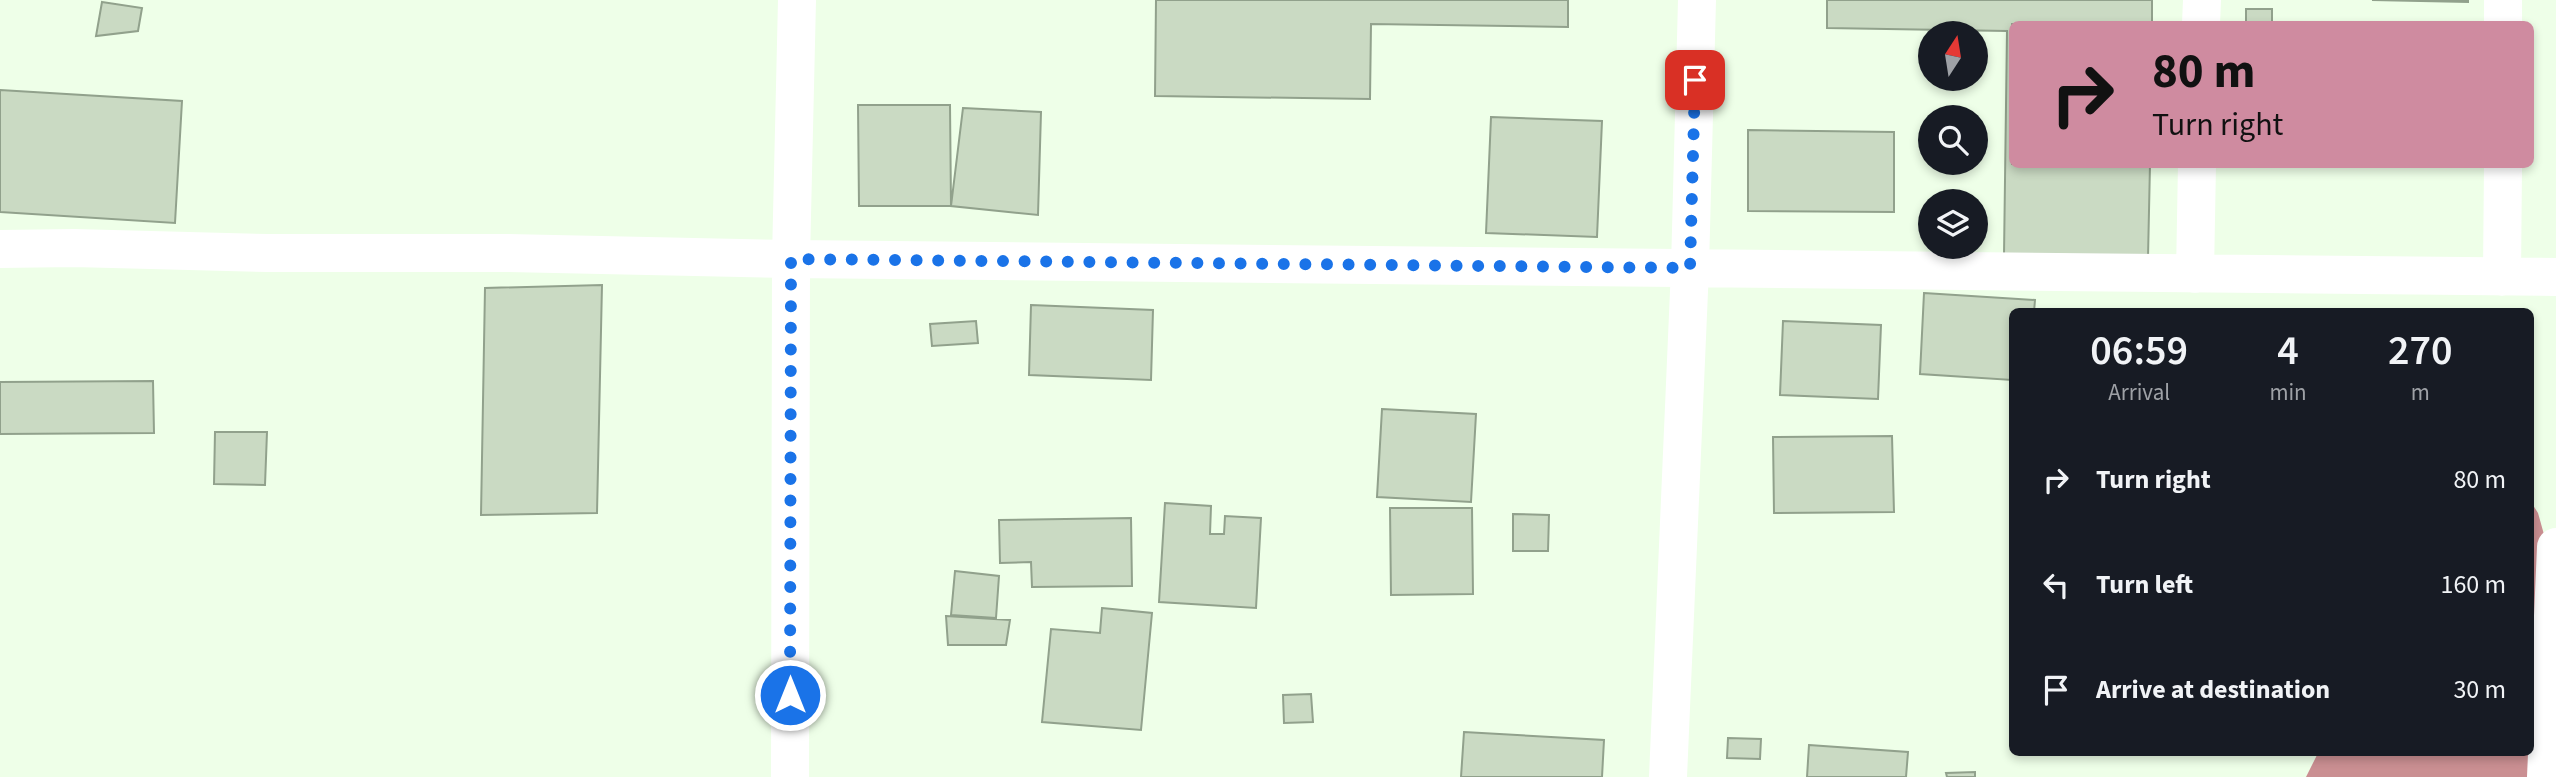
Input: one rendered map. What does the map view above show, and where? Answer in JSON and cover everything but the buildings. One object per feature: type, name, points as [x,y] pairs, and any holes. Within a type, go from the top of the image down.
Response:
[{"type":"street","points":[[790,777],[791,259],[797,0]]},
{"type":"street","points":[[1668,777],[1690,268],[1697,0]]},
{"type":"street","points":[[2201,21],[2202,0]]},
{"type":"street","points":[[2503,21],[2504,0]]},
{"type":"street","points":[[2195,274],[2197,168]]},
{"type":"street","points":[[2502,277],[2503,168]]},
{"type":"street","points":[[0,248],[2556,277]]},
{"type":"street","points":[[2546,777],[2556,547]]},
{"type":"shaded area","points":[[2534,507],[2545,538],[2535,777],[2306,777],[2316,756],[2534,756]]},
{"type":"route","points":[[790,695],[791,259],[1690,268],[1695,80]]}]
